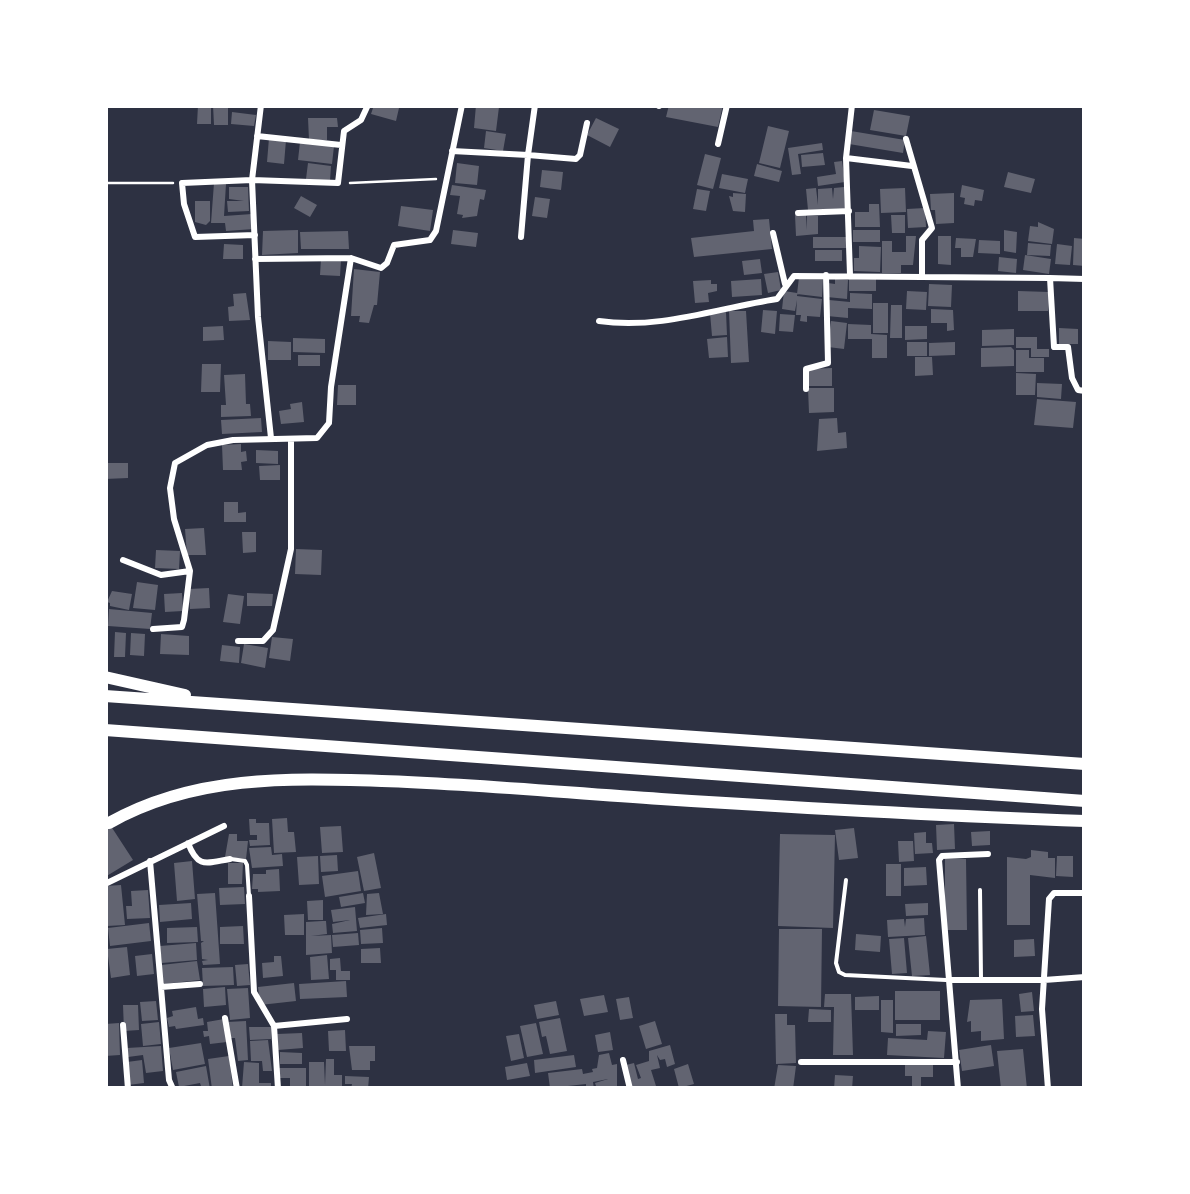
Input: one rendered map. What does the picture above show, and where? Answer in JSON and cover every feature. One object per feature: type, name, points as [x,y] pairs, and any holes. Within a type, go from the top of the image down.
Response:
[{"type":"highway","points":[[105,677],[226,704]]},
{"type":"highway","points":[[105,696],[1085,764]]},
{"type":"highway","points":[[105,730],[1085,801]]},
{"type":"highway","points":[[109,823],[152,801],[208,786],[255,780],[438,782],[771,806],[1085,820]]},
{"type":"street","points":[[260,105],[252,180],[258,318],[271,438]]},
{"type":"street","points":[[255,235],[195,237],[182,183],[338,183],[344,131],[360,120],[368,105]]},
{"type":"street","points":[[256,259],[350,258],[382,268],[394,245],[435,236],[462,105]]},
{"type":"street","points":[[521,237],[535,105]]},
{"type":"street","points":[[718,144],[727,105]]},
{"type":"street","points":[[850,275],[846,158],[852,105]]},
{"type":"street","points":[[452,150],[576,159],[587,123]]},
{"type":"street","points":[[258,136],[341,146]]},
{"type":"street","points":[[906,139],[932,228],[922,238],[922,276]]},
{"type":"street","points":[[846,158],[912,166]]},
{"type":"street","points":[[798,213],[849,211]]},
{"type":"street","points":[[774,232],[786,285]]},
{"type":"street","points":[[153,629],[182,627],[190,571],[172,504],[174,463],[208,445],[317,438],[329,423],[350,258]]},
{"type":"street","points":[[806,389],[805,370],[828,363],[826,275]]},
{"type":"street","points":[[599,321],[629,324],[674,320],[776,299],[794,276],[1085,279]]},
{"type":"street","points":[[1050,278],[1054,347],[1068,347],[1072,378],[1078,390],[1085,391]]},
{"type":"street","points":[[238,641],[267,640],[273,630],[291,549],[290,441]]},
{"type":"street","points":[[122,560],[161,575],[190,571]]},
{"type":"street","points":[[105,884],[224,826]]},
{"type":"street","points":[[188,843],[194,858],[201,862],[230,859]]},
{"type":"street","points":[[958,1089],[938,860],[942,856],[988,854]]},
{"type":"street","points":[[150,862],[169,1080],[173,1089]]},
{"type":"street","points":[[1048,1089],[1042,1009],[1051,895],[1085,893]]},
{"type":"street","points":[[248,896],[254,992],[274,1026],[278,1089]]},
{"type":"street","points":[[948,980],[1085,977]]},
{"type":"street","points":[[161,987],[200,984]]},
{"type":"street","points":[[226,1018],[237,1089]]},
{"type":"street","points":[[274,1026],[347,1019]]},
{"type":"street","points":[[124,1025],[128,1089]]},
{"type":"street","points":[[623,1060],[630,1089]]},
{"type":"street","points":[[801,1062],[957,1062]]},
{"type":"lane","points":[[230,859],[245,861],[247,865],[248,896]]},
{"type":"lane","points":[[846,880],[836,963],[839,972],[948,980]]},
{"type":"lane","points":[[980,890],[981,979]]},
{"type":"path","points":[[338,183],[421,177],[446,180]]},
{"type":"path","points":[[105,183],[182,183]]},
{"type":"building","points":[[198,105],[211,105],[211,124],[197,124]]},
{"type":"building","points":[[213,105],[228,105],[228,125],[214,125]]},
{"type":"building","points":[[374,105],[399,108],[396,121],[371,114]]},
{"type":"building","points":[[476,105],[499,107],[496,131],[474,128]]},
{"type":"building","points":[[669,105],[723,105],[718,127],[666,117]]},
{"type":"building","points":[[874,110],[910,116],[906,136],[870,130]]},
{"type":"building","points":[[232,112],[256,115],[254,126],[231,124]]},
{"type":"building","points":[[308,118],[337,118],[338,127],[327,127],[327,140],[309,140]]},
{"type":"building","points":[[596,118],[619,129],[610,147],[587,135]]},
{"type":"building","points":[[768,126],[789,131],[780,168],[759,163]]},
{"type":"building","points":[[486,131],[506,134],[503,151],[484,148]]},
{"type":"building","points":[[851,131],[905,140],[903,153],[849,144]]},
{"type":"building","points":[[269,138],[286,140],[284,164],[267,162]]},
{"type":"building","points":[[300,142],[334,146],[332,164],[298,160]]},
{"type":"building","points":[[822,143],[823,150],[798,154],[801,174],[792,175],[788,148]]},
{"type":"building","points":[[823,153],[825,165],[802,167],[801,155]]},
{"type":"building","points":[[705,154],[721,158],[713,189],[697,185]]},
{"type":"building","points":[[842,161],[845,182],[818,186],[817,177],[836,174],[834,162]]},
{"type":"building","points":[[308,163],[331,166],[330,181],[306,179]]},
{"type":"building","points":[[457,163],[479,166],[477,185],[455,183]]},
{"type":"building","points":[[757,164],[782,171],[779,182],[754,176]]},
{"type":"building","points":[[542,170],[563,172],[561,190],[540,187]]},
{"type":"building","points":[[1008,172],[1035,179],[1031,193],[1004,187]]},
{"type":"building","points":[[722,174],[748,179],[745,193],[719,188]]},
{"type":"building","points":[[214,183],[226,184],[224,216],[252,214],[254,229],[226,231],[225,223],[211,223]]},
{"type":"building","points":[[452,185],[486,190],[477,216],[462,218],[457,214],[460,196],[450,195]]},
{"type":"building","points":[[962,185],[984,190],[982,201],[975,200],[974,206],[964,204],[965,198],[960,197]]},
{"type":"building","points":[[229,187],[248,187],[249,211],[228,212],[227,201],[244,201],[229,199]]},
{"type":"building","points":[[844,187],[845,208],[808,210],[806,189],[816,188],[818,205],[818,189],[832,188],[833,199],[834,188]]},
{"type":"building","points":[[905,188],[906,212],[881,213],[880,189]]},
{"type":"building","points":[[697,189],[710,191],[706,211],[693,209]]},
{"type":"building","points":[[733,193],[746,194],[745,212],[733,211],[729,196],[733,197]]},
{"type":"building","points":[[954,193],[954,223],[936,224],[930,194]]},
{"type":"building","points":[[301,196],[317,205],[310,217],[294,208]]},
{"type":"building","points":[[535,197],[550,199],[547,218],[532,216]]},
{"type":"building","points":[[195,201],[210,201],[210,221],[206,225],[195,222]]},
{"type":"building","points":[[869,204],[879,204],[880,227],[855,227],[855,212],[869,212]]},
{"type":"building","points":[[401,206],[433,210],[430,231],[398,226]]},
{"type":"building","points":[[925,208],[926,227],[908,228],[907,209]]},
{"type":"building","points":[[795,215],[806,215],[806,230],[807,216],[818,216],[818,234],[796,236]]},
{"type":"building","points":[[891,215],[905,215],[905,233],[892,233]]},
{"type":"building","points":[[769,219],[772,249],[694,257],[691,238],[754,231],[753,220]]},
{"type":"building","points":[[1038,222],[1054,229],[1052,244],[1028,241],[1030,226],[1038,227]]},
{"type":"building","points":[[298,230],[298,253],[262,255],[263,231]]},
{"type":"building","points":[[453,230],[478,233],[476,247],[451,244]]},
{"type":"building","points":[[853,230],[880,230],[880,242],[853,242]]},
{"type":"building","points":[[1004,230],[1017,232],[1016,253],[1004,251]]},
{"type":"building","points":[[348,231],[349,249],[301,249],[300,232]]},
{"type":"building","points":[[906,236],[916,236],[913,265],[901,265],[901,273],[882,273],[882,241],[892,241],[892,252],[906,252]]},
{"type":"building","points":[[938,236],[951,236],[951,265],[938,264]]},
{"type":"building","points":[[813,237],[847,237],[847,248],[813,248]]},
{"type":"building","points":[[956,238],[976,239],[973,257],[961,257],[961,248],[955,248]]},
{"type":"building","points":[[1074,238],[1085,239],[1085,266],[1073,265]]},
{"type":"building","points":[[979,240],[1000,241],[1000,254],[978,253]]},
{"type":"building","points":[[1028,243],[1051,245],[1050,256],[1027,255]]},
{"type":"building","points":[[224,244],[243,245],[243,259],[223,259]]},
{"type":"building","points":[[1057,244],[1072,246],[1070,265],[1055,264]]},
{"type":"building","points":[[859,246],[881,247],[880,272],[854,271]]},
{"type":"building","points":[[815,250],[842,250],[842,261],[815,261]]},
{"type":"building","points":[[1025,255],[1051,259],[1049,274],[1023,270]]},
{"type":"building","points":[[999,257],[1017,259],[1016,273],[998,271]]},
{"type":"building","points":[[321,259],[341,260],[340,276],[320,275]]},
{"type":"building","points":[[760,259],[762,273],[744,275],[742,261]]},
{"type":"building","points":[[354,269],[380,272],[377,305],[369,323],[359,322],[360,316],[351,316]]},
{"type":"building","points":[[778,272],[781,290],[768,293],[764,274]]},
{"type":"building","points":[[799,277],[823,279],[822,297],[797,294]]},
{"type":"building","points":[[849,277],[876,277],[876,291],[849,291]]},
{"type":"building","points":[[761,279],[762,295],[732,297],[731,281]]},
{"type":"building","points":[[835,279],[848,280],[847,299],[827,297],[828,283],[835,284]]},
{"type":"building","points":[[711,280],[711,284],[717,284],[717,291],[708,293],[709,302],[695,303],[693,281]]},
{"type":"building","points":[[929,284],[952,285],[951,307],[928,306]]},
{"type":"building","points":[[784,291],[822,299],[820,317],[807,316],[807,322],[800,321],[801,315],[796,315],[797,300],[795,311],[782,309]]},
{"type":"building","points":[[907,291],[927,292],[926,310],[906,309]]},
{"type":"building","points":[[1018,291],[1049,292],[1048,311],[1018,311]]},
{"type":"building","points":[[246,293],[250,320],[229,321],[228,307],[234,306],[233,294]]},
{"type":"building","points":[[850,293],[872,294],[872,309],[848,308],[848,318],[827,316],[829,300],[850,302]]},
{"type":"building","points":[[873,303],[888,303],[888,333],[873,333]]},
{"type":"building","points":[[891,305],[902,305],[902,338],[890,338]]},
{"type":"building","points":[[931,309],[953,310],[954,330],[947,331],[947,323],[931,323]]},
{"type":"building","points":[[763,310],[777,311],[775,334],[761,332]]},
{"type":"building","points":[[729,311],[746,311],[749,362],[731,363]]},
{"type":"building","points":[[726,312],[727,335],[712,336],[710,313]]},
{"type":"building","points":[[780,314],[795,315],[793,332],[779,331]]},
{"type":"building","points":[[831,321],[847,323],[844,349],[828,347]]},
{"type":"building","points":[[848,324],[871,325],[871,334],[887,335],[887,358],[872,358],[872,339],[848,339]]},
{"type":"building","points":[[223,326],[224,340],[203,341],[203,327]]},
{"type":"building","points":[[905,326],[927,326],[927,339],[905,340]]},
{"type":"building","points":[[1059,328],[1078,329],[1078,344],[1059,344]]},
{"type":"building","points":[[1014,329],[1014,345],[982,346],[982,330]]},
{"type":"building","points":[[727,337],[728,357],[709,358],[707,339]]},
{"type":"building","points":[[1016,337],[1037,337],[1037,349],[1049,349],[1049,357],[1031,357],[1031,348],[1016,348]]},
{"type":"building","points":[[293,338],[325,339],[325,353],[293,352]]},
{"type":"building","points":[[268,341],[291,342],[291,360],[268,360]]},
{"type":"building","points":[[907,342],[927,342],[927,356],[907,356]]},
{"type":"building","points":[[955,342],[955,355],[929,356],[929,343]]},
{"type":"building","points":[[1011,347],[1014,366],[981,367],[981,348]]},
{"type":"building","points":[[1016,350],[1029,350],[1029,358],[1044,358],[1044,372],[1016,372]]},
{"type":"building","points":[[298,355],[320,355],[320,366],[298,366]]},
{"type":"building","points":[[915,357],[932,357],[933,375],[915,376]]},
{"type":"building","points":[[202,364],[221,364],[220,392],[201,392]]},
{"type":"building","points":[[832,368],[832,386],[809,386],[809,369]]},
{"type":"building","points":[[1016,373],[1036,374],[1035,395],[1016,395]]},
{"type":"building","points":[[245,374],[246,404],[250,404],[251,416],[221,417],[221,405],[226,405],[224,375]]},
{"type":"building","points":[[1037,383],[1062,384],[1061,399],[1037,397]]},
{"type":"building","points":[[338,385],[356,385],[356,405],[337,405]]},
{"type":"building","points":[[808,388],[834,388],[834,412],[809,413]]},
{"type":"building","points":[[1037,399],[1076,402],[1073,428],[1034,425]]},
{"type":"building","points":[[302,402],[304,422],[281,424],[279,411]]},
{"type":"building","points":[[261,418],[262,432],[222,434],[221,420]]},
{"type":"building","points":[[837,418],[838,433],[846,432],[847,448],[817,451],[819,419]]},
{"type":"building","points":[[241,444],[247,461],[241,462],[242,470],[223,470],[222,445]]},
{"type":"building","points":[[256,450],[278,451],[278,464],[256,463]]},
{"type":"building","points":[[105,463],[128,463],[128,478],[105,479]]},
{"type":"building","points":[[280,465],[280,480],[260,480],[259,466]]},
{"type":"building","points":[[224,502],[238,502],[238,513],[246,512],[246,522],[224,522]]},
{"type":"building","points":[[204,528],[206,555],[187,555],[185,529]]},
{"type":"building","points":[[242,532],[256,532],[256,552],[243,553]]},
{"type":"building","points":[[296,549],[322,550],[321,575],[295,574]]},
{"type":"building","points":[[156,550],[180,551],[179,569],[155,568]]},
{"type":"building","points":[[137,582],[158,585],[155,610],[133,608]]},
{"type":"building","points":[[209,588],[210,608],[190,609],[189,589]]},
{"type":"building","points":[[112,591],[132,594],[129,610],[110,606],[107,602]]},
{"type":"building","points":[[182,593],[183,611],[165,612],[164,594]]},
{"type":"building","points":[[247,593],[273,594],[272,606],[247,606]]},
{"type":"building","points":[[228,594],[244,596],[240,624],[223,622]]},
{"type":"building","points":[[109,609],[152,613],[150,629],[108,626]]},
{"type":"building","points":[[115,632],[126,633],[125,657],[114,657]]},
{"type":"building","points":[[131,633],[145,634],[144,656],[130,655]]},
{"type":"building","points":[[161,634],[189,636],[189,655],[160,654]]},
{"type":"building","points":[[272,637],[293,639],[290,661],[269,658]]},
{"type":"building","points":[[244,644],[268,648],[265,668],[241,663]]},
{"type":"building","points":[[222,645],[240,647],[239,663],[220,661]]},
{"type":"building","points":[[105,817],[133,860],[105,877]]},
{"type":"building","points":[[287,818],[288,832],[294,832],[296,852],[274,853],[272,819]]},
{"type":"building","points":[[249,819],[269,823],[270,845],[250,846],[249,840],[257,840],[257,835],[250,835]]},
{"type":"building","points":[[954,824],[955,849],[937,850],[936,825]]},
{"type":"building","points":[[341,826],[343,852],[322,853],[320,827]]},
{"type":"building","points":[[854,828],[858,858],[839,860],[835,830]]},
{"type":"building","points":[[990,831],[990,845],[972,846],[971,832]]},
{"type":"building","points":[[926,832],[926,843],[932,843],[933,853],[915,854],[914,833]]},
{"type":"building","points":[[229,834],[237,834],[237,841],[248,841],[246,859],[225,857]]},
{"type":"building","points":[[780,834],[835,835],[833,928],[778,926]]},
{"type":"building","points":[[898,841],[913,841],[914,861],[899,862]]},
{"type":"building","points":[[271,847],[272,855],[282,854],[283,866],[252,868],[249,848]]},
{"type":"building","points":[[1031,850],[1048,852],[1048,858],[1055,858],[1055,878],[1030,875],[1030,925],[1007,925],[1007,857],[1026,859],[1031,857]]},
{"type":"building","points":[[374,853],[381,888],[364,891],[357,857]]},
{"type":"building","points":[[337,855],[338,871],[321,872],[320,856]]},
{"type":"building","points":[[318,856],[319,884],[299,885],[297,857]]},
{"type":"building","points":[[1057,856],[1073,856],[1073,877],[1056,876]]},
{"type":"building","points":[[945,859],[966,859],[967,930],[945,930]]},
{"type":"building","points":[[192,861],[195,899],[177,901],[174,863]]},
{"type":"building","points":[[228,863],[243,863],[242,884],[228,884]]},
{"type":"building","points":[[886,864],[901,864],[901,896],[886,896]]},
{"type":"building","points":[[926,867],[927,885],[904,886],[904,868]]},
{"type":"building","points":[[279,869],[280,891],[252,889],[253,874]]},
{"type":"building","points":[[358,871],[361,891],[325,897],[322,876]]},
{"type":"building","points":[[121,885],[125,925],[107,926],[105,886]]},
{"type":"building","points":[[244,887],[245,904],[220,905],[219,888]]},
{"type":"building","points":[[148,890],[150,918],[127,919],[126,906],[132,906],[131,891]]},
{"type":"building","points":[[215,893],[220,964],[203,965],[202,961],[208,960],[202,959],[204,941],[197,894]]},
{"type":"building","points":[[363,893],[365,903],[341,907],[339,897]]},
{"type":"building","points":[[379,893],[383,914],[366,915],[367,894]]},
{"type":"building","points":[[323,900],[323,920],[308,920],[307,901]]},
{"type":"building","points":[[191,903],[192,919],[160,922],[159,905]]},
{"type":"building","points":[[928,903],[928,915],[906,916],[905,904]]},
{"type":"building","points":[[355,907],[357,931],[333,933],[332,924],[350,920],[333,922],[331,910]]},
{"type":"building","points":[[304,914],[304,935],[285,935],[284,915]]},
{"type":"building","points":[[386,914],[387,925],[360,928],[358,918]]},
{"type":"building","points":[[924,918],[925,935],[888,937],[887,920],[904,919],[905,927],[906,919]]},
{"type":"building","points":[[326,921],[327,934],[311,936],[331,935],[332,953],[306,955],[306,922]]},
{"type":"building","points":[[149,923],[151,941],[110,946],[108,928]]},
{"type":"building","points":[[243,926],[244,944],[220,944],[220,927]]},
{"type":"building","points":[[197,927],[198,942],[167,943],[167,928]]},
{"type":"building","points":[[382,928],[383,943],[361,944],[360,930]]},
{"type":"building","points":[[779,929],[822,929],[821,1007],[778,1006]]},
{"type":"building","points":[[358,933],[359,945],[333,947],[332,935]]},
{"type":"building","points":[[856,934],[881,936],[880,952],[855,950]]},
{"type":"building","points":[[926,936],[930,975],[912,976],[908,938]]},
{"type":"building","points":[[904,938],[907,973],[892,974],[889,939]]},
{"type":"building","points":[[1034,939],[1035,956],[1014,957],[1014,940]]},
{"type":"building","points":[[196,943],[197,960],[162,963],[160,946]]},
{"type":"building","points":[[127,947],[130,975],[111,978],[107,949]]},
{"type":"building","points":[[380,948],[381,963],[361,963],[361,949]]},
{"type":"building","points":[[152,954],[154,974],[137,976],[135,956]]},
{"type":"building","points":[[327,955],[329,979],[311,980],[310,957]]},
{"type":"building","points":[[274,956],[281,956],[283,976],[263,978],[262,963],[274,962]]},
{"type":"building","points":[[340,958],[341,971],[350,971],[350,980],[336,980],[336,970],[330,970],[330,959]]},
{"type":"building","points":[[197,961],[200,980],[163,984],[161,965]]},
{"type":"building","points":[[248,964],[250,985],[237,986],[235,965]]},
{"type":"building","points":[[233,967],[234,985],[203,986],[202,968]]},
{"type":"building","points":[[346,981],[347,997],[300,999],[299,984]]},
{"type":"building","points":[[294,983],[296,1001],[260,1005],[258,987]]},
{"type":"building","points":[[225,987],[226,1005],[204,1007],[203,989]]},
{"type":"building","points":[[248,988],[250,1018],[230,1020],[227,989]]},
{"type":"building","points":[[895,991],[940,991],[940,1020],[895,1020]]},
{"type":"building","points":[[1032,992],[1034,1011],[1021,1012],[1019,994]]},
{"type":"building","points":[[825,994],[851,994],[853,1055],[833,1055],[834,1007],[824,1007]]},
{"type":"building","points":[[604,995],[608,1012],[584,1016],[580,999]]},
{"type":"building","points":[[879,996],[879,1010],[855,1010],[855,997]]},
{"type":"building","points":[[629,997],[633,1018],[620,1020],[616,999]]},
{"type":"building","points":[[1002,999],[1004,1039],[981,1041],[981,1031],[971,1032],[971,1021],[967,1022],[970,1000]]},
{"type":"building","points":[[881,1000],[893,1000],[893,1033],[881,1032]]},
{"type":"building","points":[[156,1001],[158,1020],[142,1021],[140,1002]]},
{"type":"building","points":[[556,1001],[559,1015],[537,1019],[534,1005]]},
{"type":"building","points":[[123,1005],[138,1005],[139,1030],[124,1031]]},
{"type":"building","points":[[196,1007],[198,1019],[203,1018],[204,1025],[169,1027],[167,1018],[173,1016],[172,1011]]},
{"type":"building","points":[[809,1009],[831,1010],[831,1022],[808,1022]]},
{"type":"building","points":[[775,1014],[787,1014],[787,1025],[795,1025],[796,1063],[776,1064]]},
{"type":"building","points":[[1033,1015],[1035,1036],[1016,1037],[1015,1016]]},
{"type":"building","points":[[560,1018],[567,1051],[550,1054],[539,1022]]},
{"type":"building","points":[[224,1019],[227,1042],[210,1044],[203,1031],[208,1031],[207,1022]]},
{"type":"building","points":[[246,1021],[248,1060],[238,1061],[235,1038],[229,1038],[227,1022]]},
{"type":"building","points":[[655,1021],[662,1044],[646,1049],[639,1026]]},
{"type":"building","points":[[159,1022],[161,1044],[143,1046],[141,1024]]},
{"type":"building","points":[[119,1023],[120,1055],[105,1056],[105,1024]]},
{"type":"building","points":[[536,1023],[543,1054],[527,1057],[520,1026]]},
{"type":"building","points":[[896,1024],[921,1024],[921,1035],[896,1036]]},
{"type":"building","points":[[249,1027],[271,1027],[271,1039],[250,1040]]},
{"type":"building","points":[[345,1030],[346,1051],[329,1051],[328,1031]]},
{"type":"building","points":[[928,1031],[946,1032],[944,1058],[887,1055],[888,1038],[927,1040]]},
{"type":"building","points":[[610,1032],[613,1050],[598,1052],[595,1035]]},
{"type":"building","points":[[302,1033],[303,1048],[278,1050],[277,1034]]},
{"type":"building","points":[[519,1034],[524,1058],[511,1061],[506,1036]]},
{"type":"building","points":[[268,1040],[272,1071],[263,1071],[262,1061],[251,1061],[250,1041]]},
{"type":"building","points":[[201,1043],[205,1064],[173,1070],[169,1048]]},
{"type":"building","points":[[670,1045],[675,1064],[667,1067],[665,1059],[660,1060],[657,1055],[660,1068],[651,1070],[656,1086],[631,1089],[626,1065],[634,1063],[638,1079],[641,1078],[636,1065],[649,1061],[649,1051]]},
{"type":"building","points":[[991,1045],[994,1066],[962,1071],[959,1050]]},
{"type":"building","points":[[161,1046],[163,1071],[146,1073],[143,1055],[128,1057],[127,1048]]},
{"type":"building","points":[[349,1046],[375,1046],[375,1061],[370,1061],[370,1070],[352,1070]]},
{"type":"building","points":[[1023,1049],[1027,1089],[1001,1089],[997,1051]]},
{"type":"building","points":[[280,1052],[302,1053],[302,1064],[280,1064]]},
{"type":"building","points":[[609,1053],[612,1065],[617,1064],[617,1089],[597,1089],[595,1083],[608,1079],[593,1082],[594,1089],[586,1089],[586,1084],[550,1088],[548,1073],[582,1069],[583,1074],[593,1072],[599,1055]]},
{"type":"building","points":[[574,1055],[576,1067],[535,1073],[534,1060]]},
{"type":"building","points":[[229,1056],[233,1089],[212,1089],[208,1059]]},
{"type":"building","points":[[326,1059],[334,1059],[334,1075],[342,1075],[342,1089],[309,1089],[309,1062],[324,1062],[325,1085]]},
{"type":"building","points":[[142,1060],[144,1083],[128,1085],[127,1062]]},
{"type":"building","points":[[244,1062],[259,1063],[259,1083],[271,1083],[271,1089],[242,1088]]},
{"type":"building","points":[[527,1063],[530,1076],[507,1080],[505,1067]]},
{"type":"building","points":[[905,1063],[933,1064],[933,1077],[921,1077],[921,1089],[912,1088],[912,1076],[905,1076]]},
{"type":"building","points":[[688,1064],[694,1084],[679,1088],[674,1069]]},
{"type":"building","points":[[778,1065],[796,1066],[793,1089],[774,1089]]},
{"type":"building","points":[[206,1066],[210,1089],[202,1089],[200,1083],[179,1087],[176,1072]]},
{"type":"building","points":[[279,1068],[306,1068],[306,1089],[290,1089],[290,1078],[279,1078]]},
{"type":"building","points":[[835,1075],[853,1076],[852,1089],[834,1089]]},
{"type":"building","points":[[345,1076],[369,1077],[368,1089],[351,1089],[352,1084],[345,1084]]}]
